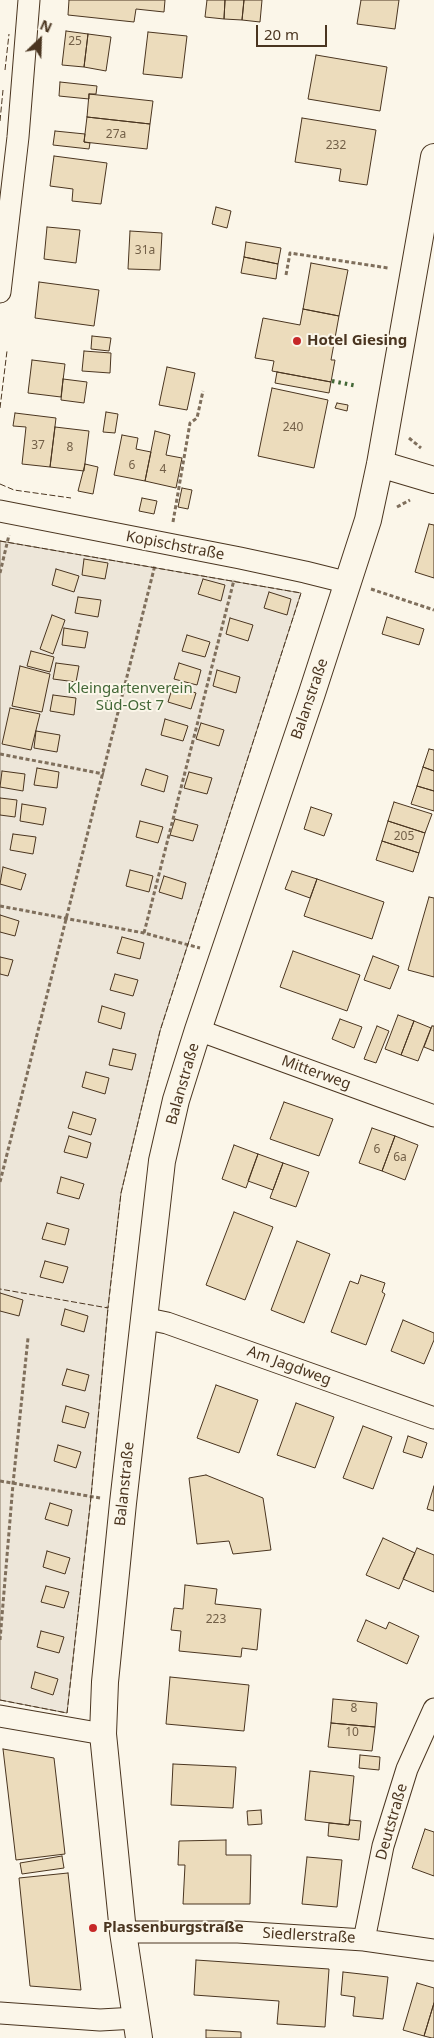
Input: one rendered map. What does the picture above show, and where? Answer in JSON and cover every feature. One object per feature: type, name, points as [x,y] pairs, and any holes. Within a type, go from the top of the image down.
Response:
[{"type":"street","points":[[0,292],[18,137],[29,0]]},
{"type":"street","name":"Balanstraße","points":[[138,2028],[123,1932],[103,1734],[104,1682],[143,1318],[162,1161],[176,1100],[224,955],[361,587],[368,520],[380,464],[434,157]]},
{"type":"street","points":[[380,464],[434,480]]},
{"type":"street","name":"Kopischstraße","points":[[0,511],[296,570],[361,587]]},
{"type":"street","name":"Mitterweg","points":[[198,1030],[434,1116]]},
{"type":"street","name":"Am Jagdweg","points":[[143,1318],[167,1323],[434,1418]]},
{"type":"street","name":"Deutstraße","points":[[364,1940],[383,1846],[407,1769],[434,1709]]},
{"type":"street","points":[[0,1716],[103,1734]]},
{"type":"street","name":"Siedlerstraße","points":[[123,1932],[238,1932],[364,1940],[434,1950]]},
{"type":"street","points":[[0,2013],[100,2020],[138,2028]]},
{"type":"path","points":[[286,275],[290,253],[388,268]]},
{"type":"path","points":[[169,545],[190,423],[197,418],[203,391]]},
{"type":"path","points":[[0,573],[8,543]]},
{"type":"path","points":[[0,1182],[155,568]]},
{"type":"path","points":[[144,933],[233,582]]},
{"type":"path","points":[[361,587],[434,610]]},
{"type":"path","points":[[0,754],[104,774]]},
{"type":"path","points":[[0,906],[144,933],[224,955]]},
{"type":"path","points":[[0,1640],[28,1338]]},
{"type":"path","points":[[0,1481],[91,1497]]},
{"type":"green space","name":"Kleingartenverein Süd-Ost 7","points":[[0,541],[301,593],[160,1031],[121,1193],[108,1307],[91,1497],[67,1713],[0,1700]]},
{"type":"building","points":[[69,0],[165,0],[164,12],[136,9],[134,22],[68,15]]},
{"type":"building","points":[[207,0],[225,0],[224,19],[205,17]]},
{"type":"building","points":[[225,0],[244,0],[242,20],[224,19]]},
{"type":"building","points":[[244,0],[262,0],[260,22],[242,20]]},
{"type":"building","points":[[361,0],[399,0],[395,29],[357,24]]},
{"type":"building","points":[[66,31],[88,34],[84,67],[62,65]]},
{"type":"building","points":[[148,32],[187,36],[182,78],[143,74]]},
{"type":"building","points":[[88,34],[111,37],[106,71],[84,67]]},
{"type":"building","points":[[316,55],[387,67],[380,111],[308,99]]},
{"type":"building","points":[[60,82],[97,86],[96,94],[89,94],[89,99],[59,96]]},
{"type":"building","points":[[89,94],[153,101],[150,124],[87,117]]},
{"type":"building","points":[[87,117],[150,124],[147,149],[84,142]]},
{"type":"building","points":[[302,118],[376,130],[367,185],[339,181],[341,169],[295,162]]},
{"type":"building","points":[[55,131],[85,134],[84,142],[90,143],[89,149],[53,145]]},
{"type":"building","points":[[54,156],[107,163],[101,204],[72,201],[73,189],[50,186]]},
{"type":"building","points":[[216,207],[231,211],[227,228],[212,224]]},
{"type":"building","points":[[47,227],[80,230],[76,263],[44,259]]},
{"type":"building","points":[[130,231],[162,233],[160,270],[128,269]]},
{"type":"building","points":[[246,242],[281,248],[278,264],[244,257]]},
{"type":"building","points":[[244,257],[278,264],[276,279],[241,273]]},
{"type":"building","points":[[311,263],[348,270],[339,316],[303,309]]},
{"type":"building","points":[[39,282],[99,290],[94,326],[35,318]]},
{"type":"building","name":"Hotel Giesing","points":[[303,309],[339,316],[331,360],[335,360],[331,382],[272,371],[274,361],[255,358],[263,318],[300,325]]},
{"type":"building","points":[[92,336],[111,338],[109,351],[91,349]]},
{"type":"building","points":[[84,351],[111,353],[110,373],[82,371]]},
{"type":"building","points":[[32,360],[65,364],[61,397],[28,393]]},
{"type":"building","points":[[167,367],[195,373],[187,410],[159,405]]},
{"type":"building","points":[[277,372],[331,382],[329,393],[275,383]]},
{"type":"building","points":[[63,379],[87,382],[84,403],[61,400]]},
{"type":"building","points":[[272,388],[328,400],[314,468],[258,456]]},
{"type":"building","points":[[337,403],[348,405],[347,411],[335,408]]},
{"type":"building","points":[[106,412],[118,414],[115,433],[103,432]]},
{"type":"building","points":[[15,413],[56,418],[50,467],[22,464],[26,427],[13,426]]},
{"type":"building","points":[[55,427],[89,431],[84,471],[50,467]]},
{"type":"building","points":[[155,431],[170,435],[166,455],[182,458],[176,488],[145,481]]},
{"type":"building","points":[[122,435],[138,438],[136,449],[151,452],[145,481],[114,475]]},
{"type":"building","points":[[85,464],[98,467],[93,494],[78,491]]},
{"type":"building","points":[[182,488],[192,490],[188,509],[178,507]]},
{"type":"building","points":[[142,498],[157,501],[154,514],[139,511]]},
{"type":"building","points":[[429,524],[434,525],[434,578],[415,572]]},
{"type":"building","points":[[84,559],[108,563],[105,579],[82,575]]},
{"type":"building","points":[[56,569],[79,576],[74,592],[52,585]]},
{"type":"building","points":[[203,579],[225,585],[221,601],[198,594]]},
{"type":"building","points":[[269,592],[291,599],[287,615],[264,608]]},
{"type":"building","points":[[78,597],[101,600],[98,617],[75,613]]},
{"type":"building","points":[[52,615],[65,620],[53,654],[40,649]]},
{"type":"building","points":[[387,617],[424,629],[419,645],[382,634]]},
{"type":"building","points":[[230,618],[253,625],[248,641],[226,634]]},
{"type":"building","points":[[64,628],[88,632],[85,648],[62,645]]},
{"type":"building","points":[[187,635],[210,642],[205,657],[182,651]]},
{"type":"building","points":[[31,651],[54,657],[50,672],[27,666]]},
{"type":"building","points":[[56,663],[79,666],[76,682],[53,679]]},
{"type":"building","points":[[179,663],[201,670],[197,685],[174,679]]},
{"type":"building","points":[[20,666],[50,674],[42,712],[12,706]]},
{"type":"building","points":[[217,670],[240,677],[236,693],[213,686]]},
{"type":"building","points":[[173,686],[196,693],[191,709],[168,702]]},
{"type":"building","points":[[53,695],[76,698],[74,715],[50,711]]},
{"type":"building","points":[[10,708],[40,714],[31,750],[2,744]]},
{"type":"building","points":[[165,719],[188,726],[183,741],[161,735]]},
{"type":"building","points":[[201,723],[224,730],[219,746],[196,739]]},
{"type":"building","points":[[36,731],[60,735],[57,752],[34,748]]},
{"type":"building","points":[[429,749],[434,750],[434,771],[423,767]]},
{"type":"building","points":[[423,767],[434,771],[434,791],[417,786]]},
{"type":"building","points":[[37,768],[59,772],[57,788],[34,785]]},
{"type":"building","points":[[146,769],[168,776],[164,792],[141,785]]},
{"type":"building","points":[[2,771],[25,774],[23,791],[0,787]]},
{"type":"building","points":[[189,772],[212,778],[207,794],[184,788]]},
{"type":"building","points":[[417,786],[434,791],[434,811],[411,804]]},
{"type":"building","points":[[0,798],[17,800],[15,817],[0,815]]},
{"type":"building","points":[[394,802],[432,814],[425,833],[388,821]]},
{"type":"building","points":[[22,804],[46,808],[43,825],[20,821]]},
{"type":"building","points":[[311,807],[332,814],[324,836],[304,829]]},
{"type":"building","points":[[175,819],[198,825],[193,841],[170,835]]},
{"type":"building","points":[[140,821],[163,827],[158,843],[136,837]]},
{"type":"building","points":[[388,821],[425,833],[419,853],[382,841]]},
{"type":"building","points":[[13,834],[36,837],[33,854],[10,850]]},
{"type":"building","points":[[382,841],[419,853],[413,872],[376,860]]},
{"type":"building","points":[[3,867],[26,874],[21,890],[0,884]]},
{"type":"building","points":[[130,870],[153,876],[149,892],[126,886]]},
{"type":"building","points":[[292,871],[317,879],[310,898],[285,889]]},
{"type":"building","points":[[164,876],[186,883],[182,899],[159,892]]},
{"type":"building","points":[[317,879],[384,902],[372,939],[304,916]]},
{"type":"building","points":[[429,897],[434,898],[434,977],[408,970]]},
{"type":"building","points":[[0,915],[19,921],[15,936],[0,932]]},
{"type":"building","points":[[122,937],[144,943],[140,959],[117,953]]},
{"type":"building","points":[[293,951],[360,975],[347,1011],[280,987]]},
{"type":"building","points":[[373,956],[399,966],[390,989],[364,980]]},
{"type":"building","points":[[0,957],[13,960],[8,976],[0,974]]},
{"type":"building","points":[[115,974],[138,980],[133,996],[110,990]]},
{"type":"building","points":[[102,1006],[125,1013],[121,1029],[98,1022]]},
{"type":"building","points":[[398,1015],[414,1021],[401,1055],[385,1049]]},
{"type":"building","points":[[340,1019],[362,1027],[354,1048],[332,1039]]},
{"type":"building","points":[[414,1021],[431,1028],[418,1061],[401,1055]]},
{"type":"building","points":[[377,1026],[389,1031],[376,1063],[364,1059]]},
{"type":"building","points":[[432,1026],[434,1026],[434,1051],[424,1047]]},
{"type":"building","points":[[113,1049],[136,1054],[132,1070],[109,1065]]},
{"type":"building","points":[[86,1072],[109,1078],[105,1094],[82,1087]]},
{"type":"building","points":[[284,1102],[333,1119],[319,1156],[270,1139]]},
{"type":"building","points":[[73,1112],[96,1119],[91,1135],[68,1128]]},
{"type":"building","points":[[372,1128],[395,1136],[382,1171],[359,1163]]},
{"type":"building","points":[[69,1136],[91,1143],[87,1158],[64,1152]]},
{"type":"building","points":[[395,1136],[418,1145],[405,1180],[382,1171]]},
{"type":"building","points":[[234,1145],[258,1154],[246,1188],[222,1179]]},
{"type":"building","points":[[258,1154],[283,1163],[273,1190],[248,1181]]},
{"type":"building","points":[[283,1163],[309,1172],[296,1207],[270,1198]]},
{"type":"building","points":[[61,1177],[84,1184],[79,1199],[57,1193]]},
{"type":"building","points":[[234,1212],[273,1227],[245,1300],[206,1285]]},
{"type":"building","points":[[47,1223],[69,1229],[65,1245],[42,1239]]},
{"type":"building","points":[[297,1241],[330,1254],[304,1323],[271,1310]]},
{"type":"building","points":[[45,1261],[68,1267],[63,1283],[40,1277]]},
{"type":"building","points":[[361,1275],[385,1283],[382,1292],[385,1294],[366,1345],[331,1332],[350,1281],[358,1284]]},
{"type":"building","points":[[0,1293],[23,1300],[19,1316],[0,1311]]},
{"type":"building","points":[[65,1309],[88,1316],[84,1332],[61,1325]]},
{"type":"building","points":[[403,1320],[434,1333],[434,1340],[424,1364],[391,1351]]},
{"type":"building","points":[[67,1369],[89,1375],[85,1391],[62,1385]]},
{"type":"building","points":[[216,1385],[258,1400],[239,1453],[197,1438]]},
{"type":"building","points":[[296,1403],[334,1417],[315,1468],[277,1455]]},
{"type":"building","points":[[66,1406],[89,1413],[85,1428],[62,1422]]},
{"type":"building","points":[[363,1426],[392,1437],[373,1489],[343,1478]]},
{"type":"building","points":[[408,1436],[427,1443],[422,1458],[403,1452]]},
{"type":"building","points":[[58,1445],[81,1452],[76,1468],[54,1461]]},
{"type":"building","points":[[206,1475],[263,1498],[271,1550],[233,1554],[229,1541],[197,1544],[189,1478]]},
{"type":"building","points":[[434,1486],[434,1511],[427,1509]]},
{"type":"building","points":[[50,1503],[72,1510],[68,1526],[45,1519]]},
{"type":"building","points":[[383,1538],[415,1553],[399,1589],[366,1575]]},
{"type":"building","points":[[417,1548],[434,1555],[434,1592],[403,1579]]},
{"type":"building","points":[[47,1551],[70,1558],[65,1574],[43,1567]]},
{"type":"building","points":[[185,1585],[217,1589],[215,1604],[261,1609],[257,1650],[242,1648],[241,1657],[179,1651],[181,1631],[171,1630],[174,1608],[183,1609]]},
{"type":"building","points":[[46,1586],[69,1592],[64,1608],[41,1602]]},
{"type":"building","points":[[366,1620],[386,1629],[389,1622],[419,1636],[407,1664],[357,1641]]},
{"type":"building","points":[[41,1631],[64,1637],[59,1653],[37,1647]]},
{"type":"building","points":[[35,1672],[58,1679],[53,1695],[31,1688]]},
{"type":"building","points":[[170,1677],[249,1685],[244,1731],[166,1724]]},
{"type":"building","points":[[333,1699],[377,1703],[375,1727],[331,1723]]},
{"type":"building","points":[[331,1723],[375,1727],[372,1751],[328,1747]]},
{"type":"building","points":[[3,1749],[54,1758],[65,1854],[16,1860]]},
{"type":"building","points":[[360,1755],[380,1757],[379,1770],[359,1768]]},
{"type":"building","points":[[173,1764],[236,1767],[233,1808],[171,1805]]},
{"type":"building","points":[[310,1771],[354,1776],[349,1825],[305,1820]]},
{"type":"building","points":[[261,1810],[262,1824],[248,1825],[247,1811]]},
{"type":"building","points":[[350,1820],[361,1821],[359,1840],[328,1836],[329,1823],[349,1825]]},
{"type":"building","points":[[425,1829],[434,1832],[434,1876],[412,1868]]},
{"type":"building","points":[[226,1840],[226,1855],[251,1855],[250,1904],[183,1904],[185,1865],[178,1865],[179,1841]]},
{"type":"building","points":[[62,1856],[64,1868],[22,1874],[20,1863]]},
{"type":"building","points":[[307,1857],[342,1860],[337,1907],[302,1904]]},
{"type":"building","points":[[68,1873],[81,1990],[30,1986],[19,1878]]},
{"type":"building","points":[[196,1960],[329,1969],[325,2027],[277,2024],[279,2001],[194,1995]]},
{"type":"building","points":[[343,1972],[388,1977],[383,2019],[353,2016],[355,1997],[341,1995]]},
{"type":"building","points":[[417,1983],[434,1988],[434,2003],[424,2036],[403,2030]]},
{"type":"building","points":[[434,2003],[434,2038],[432,2038],[424,2036]]},
{"type":"building","points":[[206,2030],[241,2032],[241,2038],[206,2038]]},
{"type":"hedge","points":[[332,381],[357,386]]},
{"type":"fence","points":[[5,70],[9,34]]},
{"type":"fence","points":[[0,121],[3,90]]},
{"type":"fence","points":[[0,408],[7,351]]},
{"type":"fence","points":[[0,484],[14,490],[71,498]]},
{"type":"fence","points":[[0,541],[301,593],[160,1031],[121,1193],[108,1308],[0,1289]]},
{"type":"fence","points":[[0,1700],[67,1713],[91,1497],[108,1308],[106,1307]]},
{"type":"place","name":"Hotel Giesing","points":[[297,341]]},
{"type":"place","name":"Plassenburgstraße","points":[[93,1928]]}]
